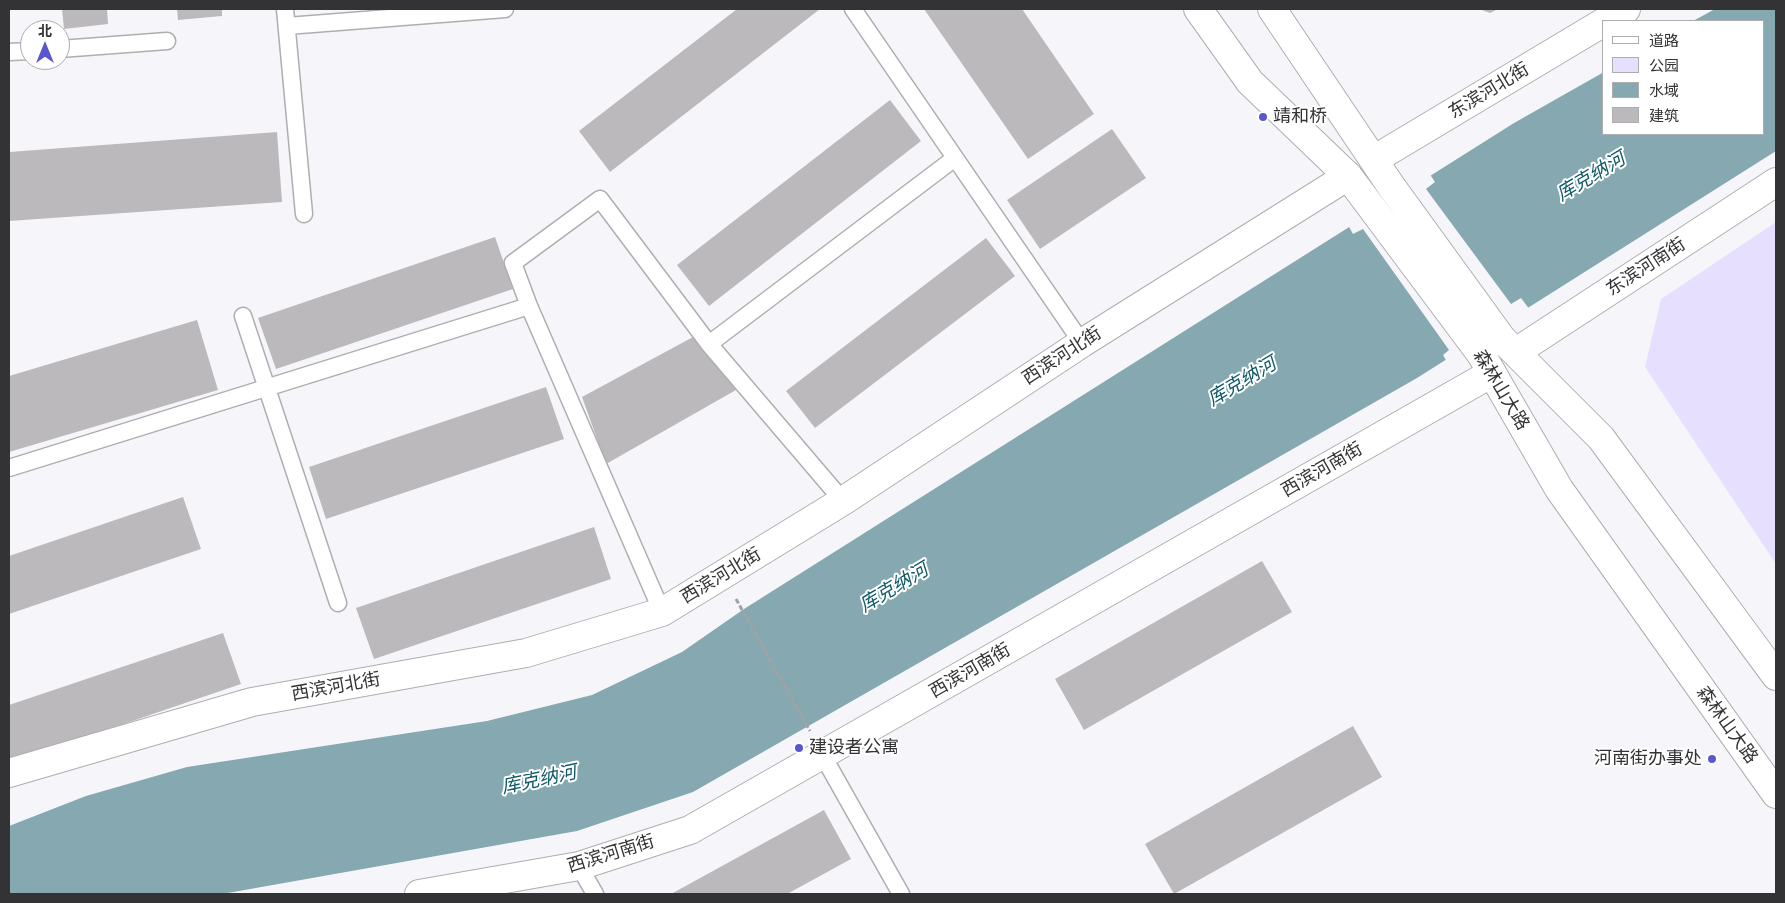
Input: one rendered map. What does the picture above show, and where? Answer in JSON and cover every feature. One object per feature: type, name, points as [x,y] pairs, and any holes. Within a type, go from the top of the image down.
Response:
[{"type":"street","name":"森林山大路","points":[[1198,9],[1250,82],[1348,176],[1368,203],[1498,354],[1601,438],[1776,676]]},
{"type":"street","name":"森林山大路","points":[[1272,9],[1375,159],[1498,354],[1559,490],[1776,794]]},
{"type":"street","name":"东滨河北街","points":[[1375,159],[1602,22]]},
{"type":"street","name":"西滨河北街","points":[[9,773],[252,702],[526,653],[662,612],[843,501],[1082,343],[1348,176]]},
{"type":"street","name":"东滨河南街","points":[[1498,354],[1776,182]]},
{"type":"street","name":"西滨河南街","points":[[419,894],[579,866],[690,830],[817,745],[1498,354]]},
{"type":"lane","points":[[285,9],[304,214]]},
{"type":"lane","points":[[287,26],[505,9]]},
{"type":"lane","points":[[853,9],[1082,343]]},
{"type":"lane","points":[[70,48],[168,41]]},
{"type":"lane","points":[[710,344],[955,158]]},
{"type":"lane","points":[[662,612],[529,306],[513,262],[600,199],[710,344],[843,501]]},
{"type":"lane","points":[[9,468],[268,389],[529,306]]},
{"type":"lane","points":[[244,316],[338,603]]},
{"type":"lane","points":[[817,745],[901,894]]},
{"type":"lane","points":[[579,866],[595,894]]},
{"type":"path","points":[[741,607],[817,745]]},
{"type":"green space","points":[[1776,222],[1776,564],[1645,367],[1661,299]]},
{"type":"water","name":"库克纳河","points":[[1715,9],[1776,9],[1776,151],[1417,378],[693,792],[577,831],[222,894],[9,894],[9,826],[86,796],[187,767],[487,721],[592,695],[682,652],[744,609],[1514,123],[1602,73],[1602,135],[1765,135],[1765,20],[1695,20]]},
{"type":"pier","points":[[1429,173],[1435,182],[1426,189],[1511,304],[1521,298],[1530,310],[1447,362],[1443,355],[1449,350],[1363,229],[1353,234],[1348,225]]},
{"type":"building","points":[[62,9],[107,9],[108,24],[70,28],[70,20],[63,20]]},
{"type":"building","points":[[177,9],[222,9],[222,16],[178,20]]},
{"type":"building","points":[[737,9],[820,9],[610,172],[579,131]]},
{"type":"building","points":[[924,9],[1022,9],[1094,114],[1028,159]]},
{"type":"building","points":[[1479,9],[1498,9],[1490,13]]},
{"type":"building","points":[[890,100],[921,141],[709,306],[677,265]]},
{"type":"building","points":[[1112,129],[1146,178],[1040,249],[1007,200]]},
{"type":"building","points":[[277,132],[282,202],[9,221],[9,152]]},
{"type":"building","points":[[495,237],[513,289],[276,369],[258,318]]},
{"type":"building","points":[[986,238],[1015,276],[815,428],[786,391]]},
{"type":"building","points":[[197,320],[218,390],[9,452],[9,376]]},
{"type":"building","points":[[693,337],[736,390],[606,464],[582,397]]},
{"type":"building","points":[[546,387],[564,439],[326,519],[309,467]]},
{"type":"building","points":[[183,497],[201,549],[9,614],[9,556]]},
{"type":"building","points":[[594,527],[611,579],[374,659],[356,608]]},
{"type":"building","points":[[1262,561],[1292,612],[1084,730],[1055,679]]},
{"type":"building","points":[[223,633],[241,684],[9,763],[9,705]]},
{"type":"building","points":[[1353,726],[1382,777],[1174,894],[1145,844]]},
{"type":"building","points":[[824,810],[851,859],[787,894],[671,894]]},
{"type":"place","name":"靖和桥","points":[[1263,117]]},
{"type":"place","name":"建设者公寓","points":[[799,748]]},
{"type":"place","name":"河南街办事处","points":[[1712,759]]}]
